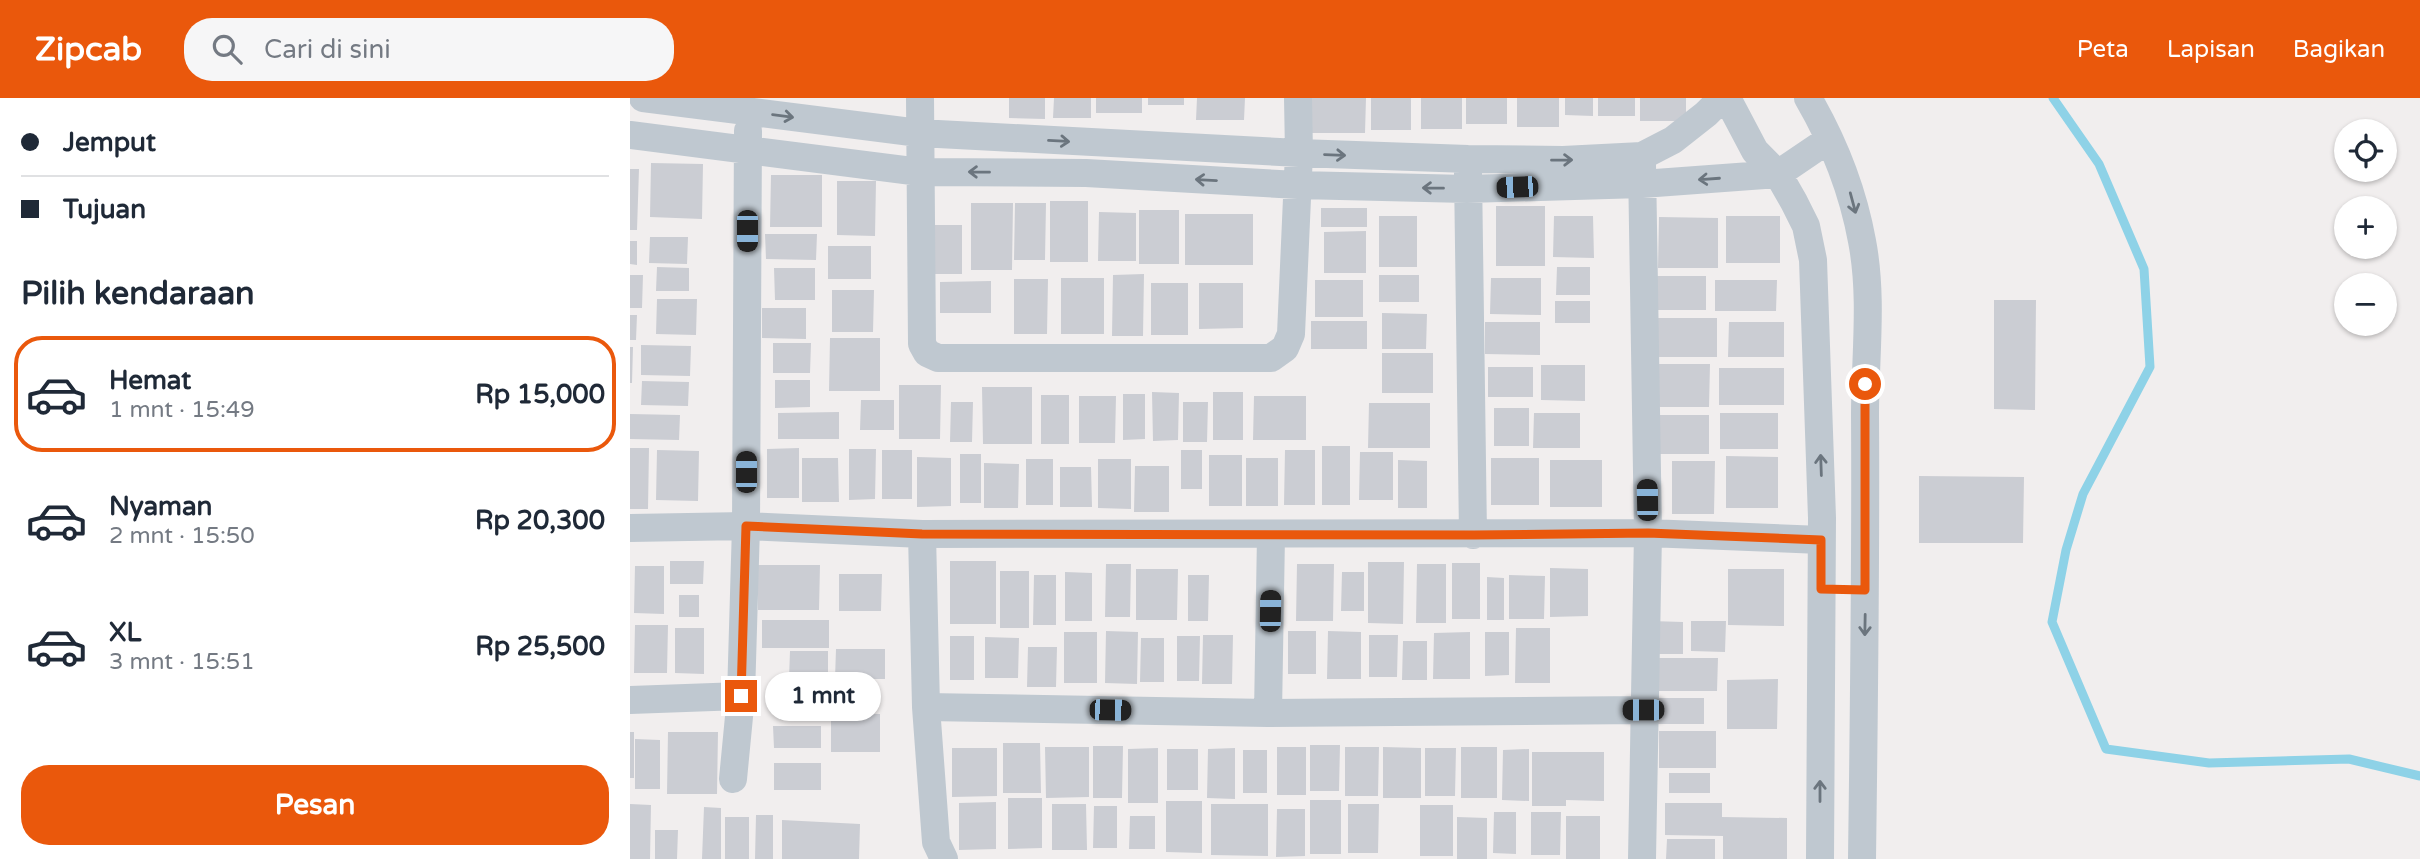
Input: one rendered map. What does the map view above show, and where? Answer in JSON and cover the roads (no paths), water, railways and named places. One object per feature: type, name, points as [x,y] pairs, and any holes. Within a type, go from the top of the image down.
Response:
[{"type":"street","points":[[643,98],[748,105],[919,133],[1299,153],[1563,160],[1642,156],[1673,140],[1724,98],[1755,151],[1778,174],[1805,226],[1814,260],[1822,529],[1820,859]]},
{"type":"street","points":[[920,98],[922,344],[927,353],[937,358],[1271,358],[1285,348],[1292,334],[1299,153],[1297,98]]},
{"type":"street","points":[[1808,98],[1852,196],[1863,242],[1868,297],[1862,859]]},
{"type":"street","points":[[733,779],[741,696],[746,526],[748,105]]},
{"type":"street","points":[[630,135],[920,172],[1086,173],[1298,185],[1467,189],[1642,184],[1778,174],[1828,140]]},
{"type":"street","points":[[1642,156],[1648,533],[1642,859]]},
{"type":"street","points":[[1468,159],[1474,535]]},
{"type":"street","points":[[630,528],[746,526],[922,534],[1474,535],[1822,529],[1866,519]]},
{"type":"street","points":[[922,534],[926,707],[936,842],[944,859]]},
{"type":"street","points":[[1268,713],[1271,535]]},
{"type":"street","points":[[1821,589],[1865,590]]},
{"type":"street","points":[[630,700],[741,696]]},
{"type":"street","points":[[926,707],[1268,713],[1643,710]]},
{"type":"waterway","points":[[2053,98],[2099,164],[2144,269],[2150,367],[2083,494],[2066,550],[2052,622],[2106,749],[2209,763],[2349,759],[2420,776]]}]
